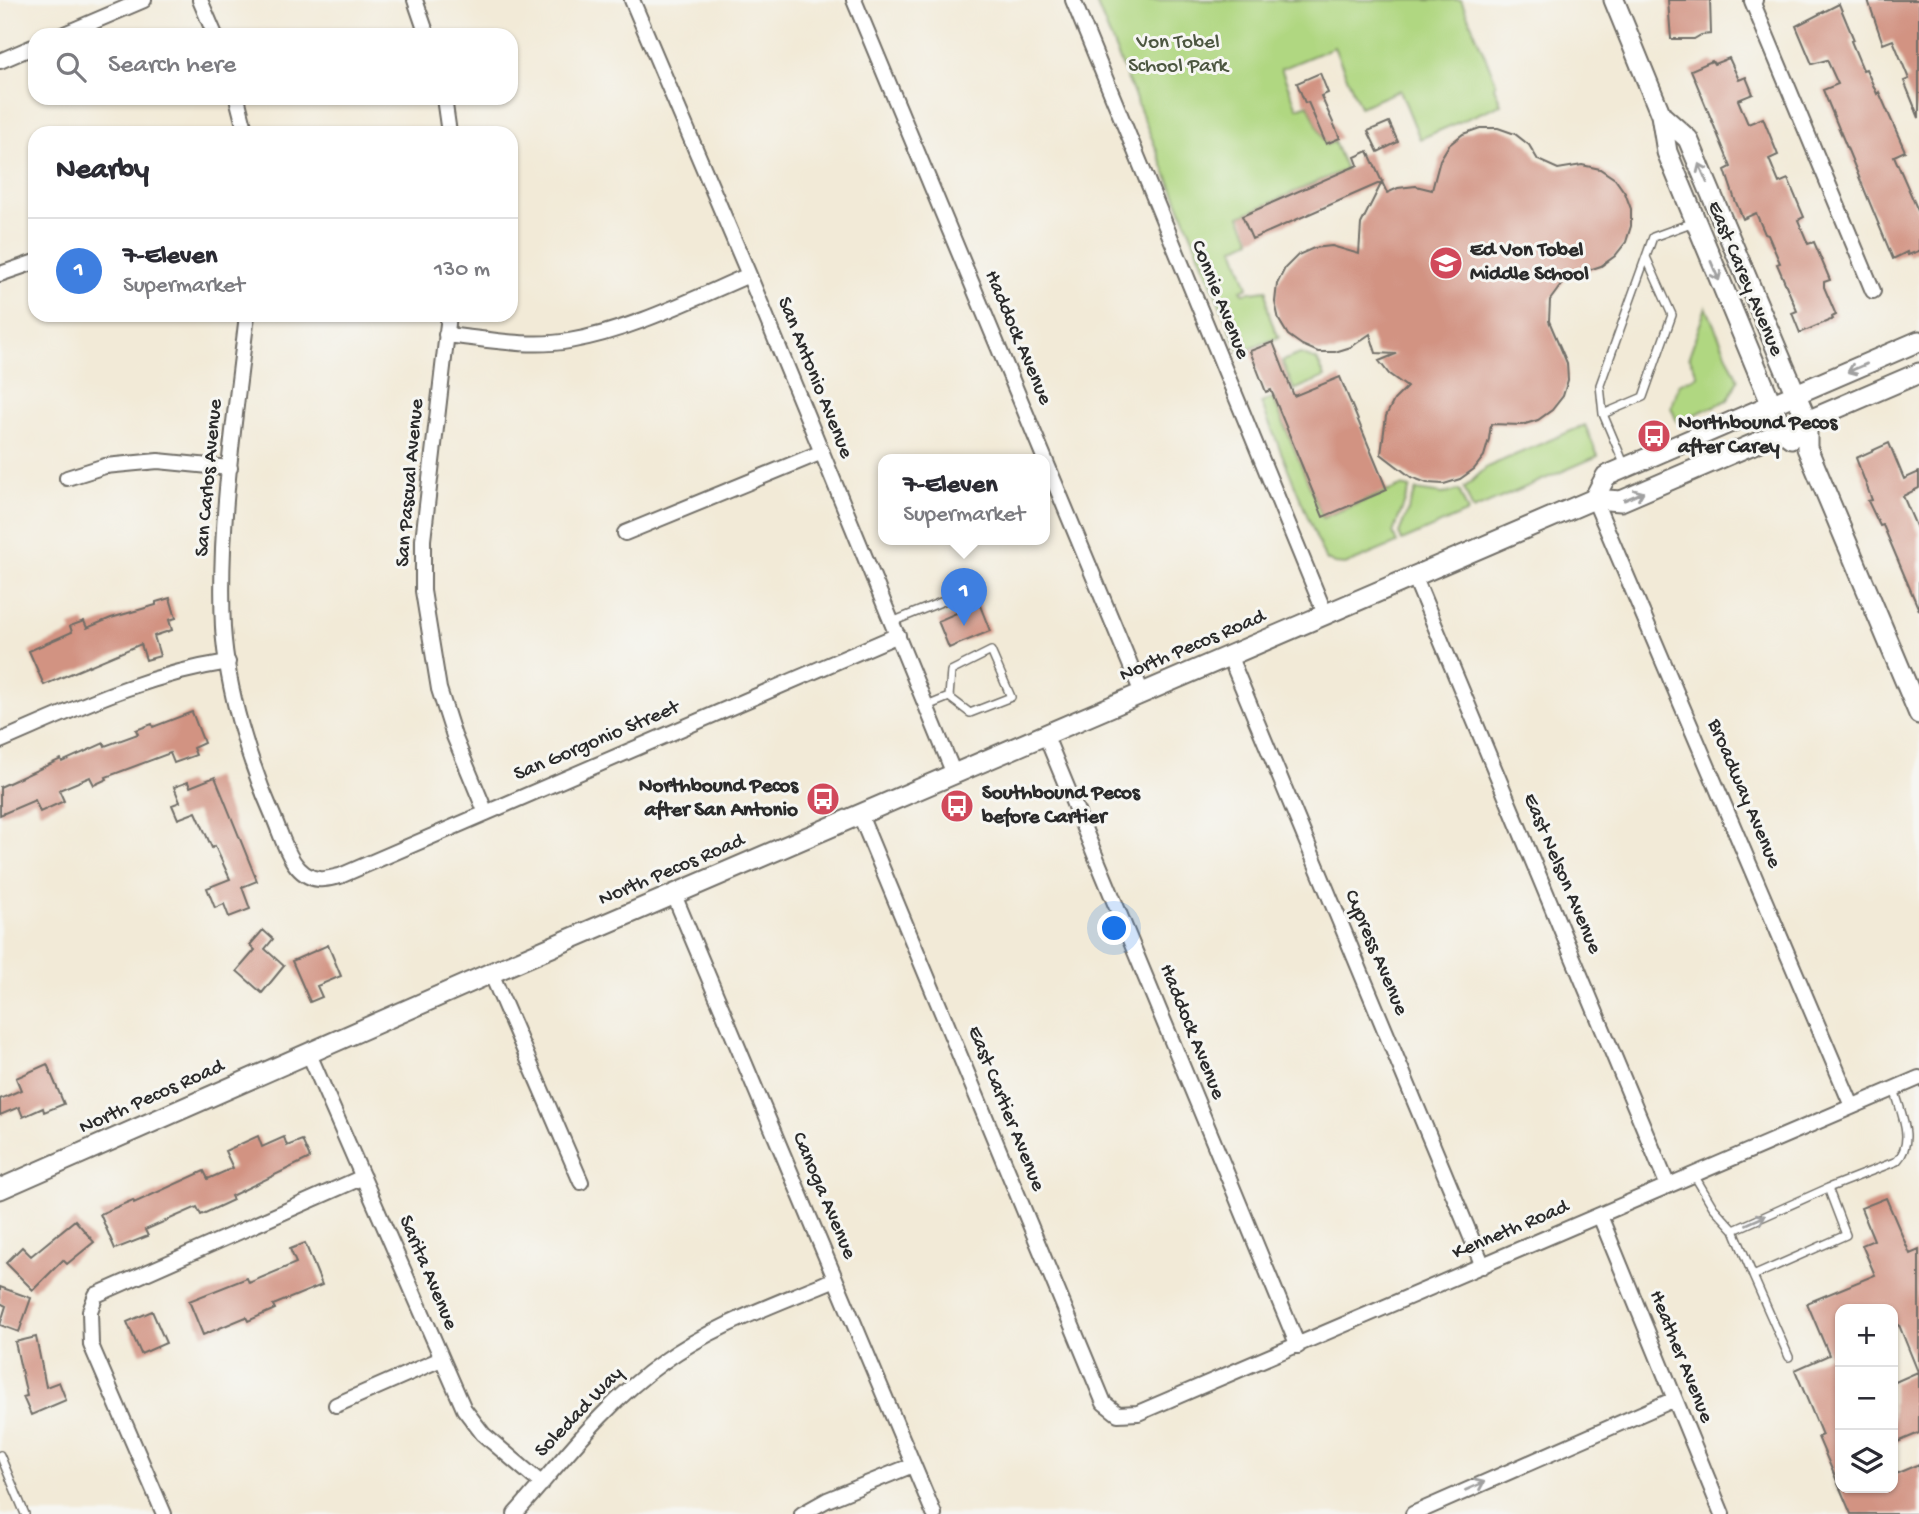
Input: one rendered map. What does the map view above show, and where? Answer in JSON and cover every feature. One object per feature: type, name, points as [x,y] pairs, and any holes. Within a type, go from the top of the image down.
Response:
[{"type":"main road","name":"East Carey Avenue","points":[[1614,0],[1661,115],[1667,152],[1783,432]]},
{"type":"main road","name":"East Carey Avenue","points":[[1661,115],[1688,139],[1807,421],[1807,448],[1919,715]]},
{"type":"main road","name":"North Pecos Road","points":[[1594,499],[1606,476],[1919,341]]},
{"type":"main road","name":"North Pecos Road","points":[[0,1189],[491,973],[1594,499],[1621,501],[1919,373]]},
{"type":"main road","points":[[1783,432],[1807,448]]},
{"type":"street","points":[[78,28],[144,0]]},
{"type":"street","points":[[200,0],[212,28]]},
{"type":"street","points":[[415,0],[425,28]]},
{"type":"street","name":"San Antonio Avenue","points":[[632,0],[749,275],[954,774]]},
{"type":"street","name":"Haddock Avenue","points":[[854,0],[1043,454]]},
{"type":"street","name":"Connie Avenue","points":[[1073,0],[1326,616]]},
{"type":"street","points":[[1754,1],[1873,291]]},
{"type":"street","points":[[0,61],[28,50]]},
{"type":"street","points":[[239,105],[244,126]]},
{"type":"street","points":[[445,105],[448,126]]},
{"type":"street","points":[[0,275],[28,265]]},
{"type":"street","points":[[446,335],[522,343],[568,341],[639,322],[749,275]]},
{"type":"street","name":"San Carlos Avenue","points":[[246,322],[222,534],[223,630],[234,697],[261,790],[292,859],[301,873],[311,877]]},
{"type":"street","name":"San Pascual Avenue","points":[[448,322],[423,540],[423,591],[439,690],[454,736],[486,813]]},
{"type":"street","points":[[625,533],[822,452]]},
{"type":"street","points":[[67,478],[105,466],[159,461],[230,468]]},
{"type":"street","name":"Haddock Avenue","points":[[1050,472],[1142,693]]},
{"type":"street","name":"Broadway Avenue","points":[[1594,499],[1852,1106]]},
{"type":"street","name":"East Nelson Avenue","points":[[1415,578],[1668,1186]]},
{"type":"street","name":"San Gorgonio Street","points":[[311,877],[319,880],[340,876],[895,629]]},
{"type":"street","name":"Cypress Avenue","points":[[1228,655],[1483,1266]]},
{"type":"street","points":[[0,741],[125,687],[191,668],[228,662]]},
{"type":"street","name":"Haddock Avenue","points":[[1045,734],[1298,1346]]},
{"type":"street","name":"East Cartier Avenue","points":[[860,815],[1104,1403],[1118,1414]]},
{"type":"street","name":"Canoga Avenue","points":[[674,895],[934,1514]]},
{"type":"street","points":[[491,973],[581,1182]]},
{"type":"street","name":"Sarita Avenue","points":[[309,1054],[464,1409],[482,1434],[542,1483]]},
{"type":"street","name":"Kenneth Road","points":[[1118,1414],[1138,1413],[1298,1346],[1919,1078]]},
{"type":"street","points":[[164,1514],[91,1345],[90,1311],[96,1295],[363,1177]]},
{"type":"street","name":"Heather Avenue","points":[[1600,1216],[1722,1514]]},
{"type":"street","name":"Soledad Way","points":[[515,1514],[616,1399],[663,1361],[712,1332],[835,1279]]},
{"type":"street","points":[[337,1405],[441,1359]]},
{"type":"street","points":[[1413,1514],[1675,1399]]},
{"type":"street","points":[[802,1514],[827,1500],[912,1465]]},
{"type":"lane","points":[[1626,468],[1603,414],[1600,385],[1653,237],[1695,222]]},
{"type":"lane","points":[[1603,414],[1643,397],[1672,315],[1646,257]]},
{"type":"lane","points":[[895,629],[963,593]]},
{"type":"lane","points":[[991,651],[1011,697],[970,713],[949,696],[951,671],[991,651]]},
{"type":"lane","points":[[927,706],[949,696]]},
{"type":"lane","points":[[1734,1230],[1897,1161],[1906,1146],[1906,1130],[1894,1088]]},
{"type":"lane","points":[[1693,1175],[1713,1207],[1734,1230],[1789,1357]]},
{"type":"lane","points":[[1753,1276],[1846,1235],[1828,1188]]},
{"type":"lane","points":[[0,1455],[25,1514]]},
{"type":"green space","name":"Von Tobel School Park","points":[[1095,0],[1461,0],[1496,82],[1494,87],[1501,104],[1420,139],[1400,90],[1360,107],[1334,47],[1281,69],[1297,108],[1308,104],[1326,145],[1334,142],[1346,169],[1240,216],[1251,240],[1234,248],[1248,287],[1241,290],[1243,293],[1267,290],[1269,315],[1279,337],[1240,353]]},
{"type":"green space","points":[[1706,307],[1738,380],[1728,400],[1677,422],[1671,407],[1679,384],[1698,376],[1689,356]]},
{"type":"green space","points":[[1300,354],[1317,360],[1325,377],[1294,390],[1282,361]]},
{"type":"green space","points":[[1273,398],[1323,518],[1401,486],[1410,488],[1393,533],[1397,543],[1345,565],[1325,559],[1261,403]]},
{"type":"green space","points":[[1585,425],[1598,456],[1473,510],[1464,488],[1487,467]]},
{"type":"green space","points":[[1416,490],[1443,494],[1459,490],[1468,512],[1402,541],[1399,533]]},
{"type":"building","points":[[1668,0],[1710,0],[1711,34],[1694,39],[1671,39]]},
{"type":"building","points":[[1868,0],[1919,0],[1919,118],[1904,81],[1909,79],[1893,40],[1883,44]]},
{"type":"building","points":[[1839,4],[1863,70],[1866,69],[1877,94],[1879,92],[1905,151],[1894,156],[1919,213],[1919,251],[1908,255],[1907,252],[1893,259],[1823,90],[1838,84],[1827,60],[1812,64],[1796,26]]},
{"type":"building","points":[[1729,58],[1739,80],[1746,77],[1753,94],[1738,100],[1748,124],[1763,118],[1778,155],[1769,159],[1779,183],[1788,179],[1804,217],[1798,220],[1808,244],[1814,242],[1830,280],[1824,282],[1824,287],[1836,315],[1833,319],[1800,333],[1792,313],[1797,311],[1768,235],[1765,234],[1756,213],[1743,219],[1735,200],[1725,170],[1731,167],[1691,70],[1712,61],[1714,64]]},
{"type":"building","points":[[1320,73],[1328,93],[1321,96],[1340,138],[1326,144],[1297,83]]},
{"type":"building","points":[[1389,122],[1398,142],[1378,152],[1368,131]]},
{"type":"building","points":[[1480,128],[1498,128],[1515,134],[1529,145],[1538,160],[1558,169],[1582,165],[1600,169],[1615,179],[1625,193],[1631,209],[1631,226],[1626,242],[1615,256],[1601,266],[1564,281],[1550,300],[1549,321],[1567,363],[1568,380],[1563,396],[1552,410],[1538,420],[1522,425],[1491,424],[1484,456],[1474,469],[1460,479],[1444,484],[1427,483],[1411,477],[1381,454],[1386,416],[1394,400],[1407,387],[1389,374],[1379,361],[1396,354],[1376,353],[1370,334],[1351,347],[1335,352],[1318,352],[1288,335],[1279,320],[1275,302],[1277,284],[1285,268],[1298,255],[1314,248],[1332,246],[1359,254],[1361,224],[1382,182],[1252,239],[1242,216],[1358,165],[1355,157],[1368,151],[1387,193],[1398,188],[1416,186],[1432,190],[1440,160],[1449,145],[1463,134]]},
{"type":"building","points":[[1273,342],[1294,396],[1340,377],[1387,490],[1323,517],[1271,390],[1266,392],[1250,351]]},
{"type":"building","points":[[1889,443],[1904,479],[1919,472],[1919,488],[1903,496],[1919,533],[1919,610],[1883,525],[1880,526],[1868,501],[1872,500],[1856,458]]},
{"type":"building","points":[[170,598],[176,618],[169,620],[172,630],[154,636],[160,656],[146,660],[141,644],[44,685],[29,651],[72,632],[70,626],[84,621],[87,628]]},
{"type":"building","points":[[979,603],[990,631],[949,648],[938,621]]},
{"type":"building","points":[[192,712],[204,743],[193,748],[196,755],[174,763],[170,753],[106,777],[107,779],[94,785],[90,777],[59,790],[64,801],[40,812],[35,800],[0,815],[0,787],[61,759],[62,762],[104,743],[105,746],[138,734],[136,730],[152,724],[153,727]]},
{"type":"building","points":[[215,777],[257,881],[242,887],[250,909],[229,917],[224,904],[215,908],[207,888],[230,879],[215,846],[212,848],[196,812],[178,819],[172,805],[180,802],[174,787],[188,782],[190,787]]},
{"type":"building","points":[[263,930],[273,939],[265,949],[284,966],[262,993],[237,971],[255,950],[250,945]]},
{"type":"building","points":[[328,945],[341,976],[317,986],[322,997],[310,1002],[292,961]]},
{"type":"building","points":[[47,1064],[64,1104],[44,1112],[43,1108],[23,1117],[19,1107],[0,1115],[0,1099],[21,1090],[16,1078]]},
{"type":"building","points":[[258,1136],[262,1147],[284,1137],[287,1146],[302,1140],[310,1158],[231,1196],[233,1200],[201,1215],[197,1207],[145,1230],[148,1236],[115,1249],[100,1214],[133,1200],[134,1203],[204,1171],[208,1179],[233,1168],[225,1151]]},
{"type":"building","points":[[1886,1198],[1910,1254],[1919,1250],[1919,1433],[1898,1442],[1898,1381],[1918,1372],[1898,1325],[1898,1304],[1835,1304],[1835,1477],[1818,1437],[1822,1435],[1795,1370],[1829,1355],[1807,1303],[1875,1275],[1862,1245],[1874,1240],[1861,1208]]},
{"type":"building","points":[[75,1220],[94,1242],[67,1264],[63,1260],[33,1290],[6,1263],[22,1247],[31,1256]]},
{"type":"building","points":[[305,1243],[322,1285],[273,1305],[275,1309],[248,1321],[246,1317],[203,1335],[189,1301],[247,1278],[249,1283],[296,1263],[290,1249]]},
{"type":"building","points":[[0,1287],[31,1298],[19,1332],[0,1325],[6,1306],[0,1303]]},
{"type":"building","points":[[152,1311],[166,1343],[141,1354],[127,1322]]},
{"type":"building","points":[[36,1337],[46,1387],[59,1382],[66,1400],[31,1415],[23,1397],[27,1396],[15,1342]]},
{"type":"building","points":[[1919,1464],[1919,1514],[1851,1514],[1842,1493],[1898,1493],[1898,1473]]},
{"type":"place","name":"Ed Von Tobel Middle School","points":[[1446,263]]},
{"type":"place","name":"Northbound Pecos after Carey","points":[[1654,436]]},
{"type":"place","name":"7-Eleven","points":[[964,626]]},
{"type":"place","name":"Northbound Pecos after San Antonio","points":[[823,799]]},
{"type":"place","name":"Southbound Pecos before Cartier","points":[[957,806]]}]
